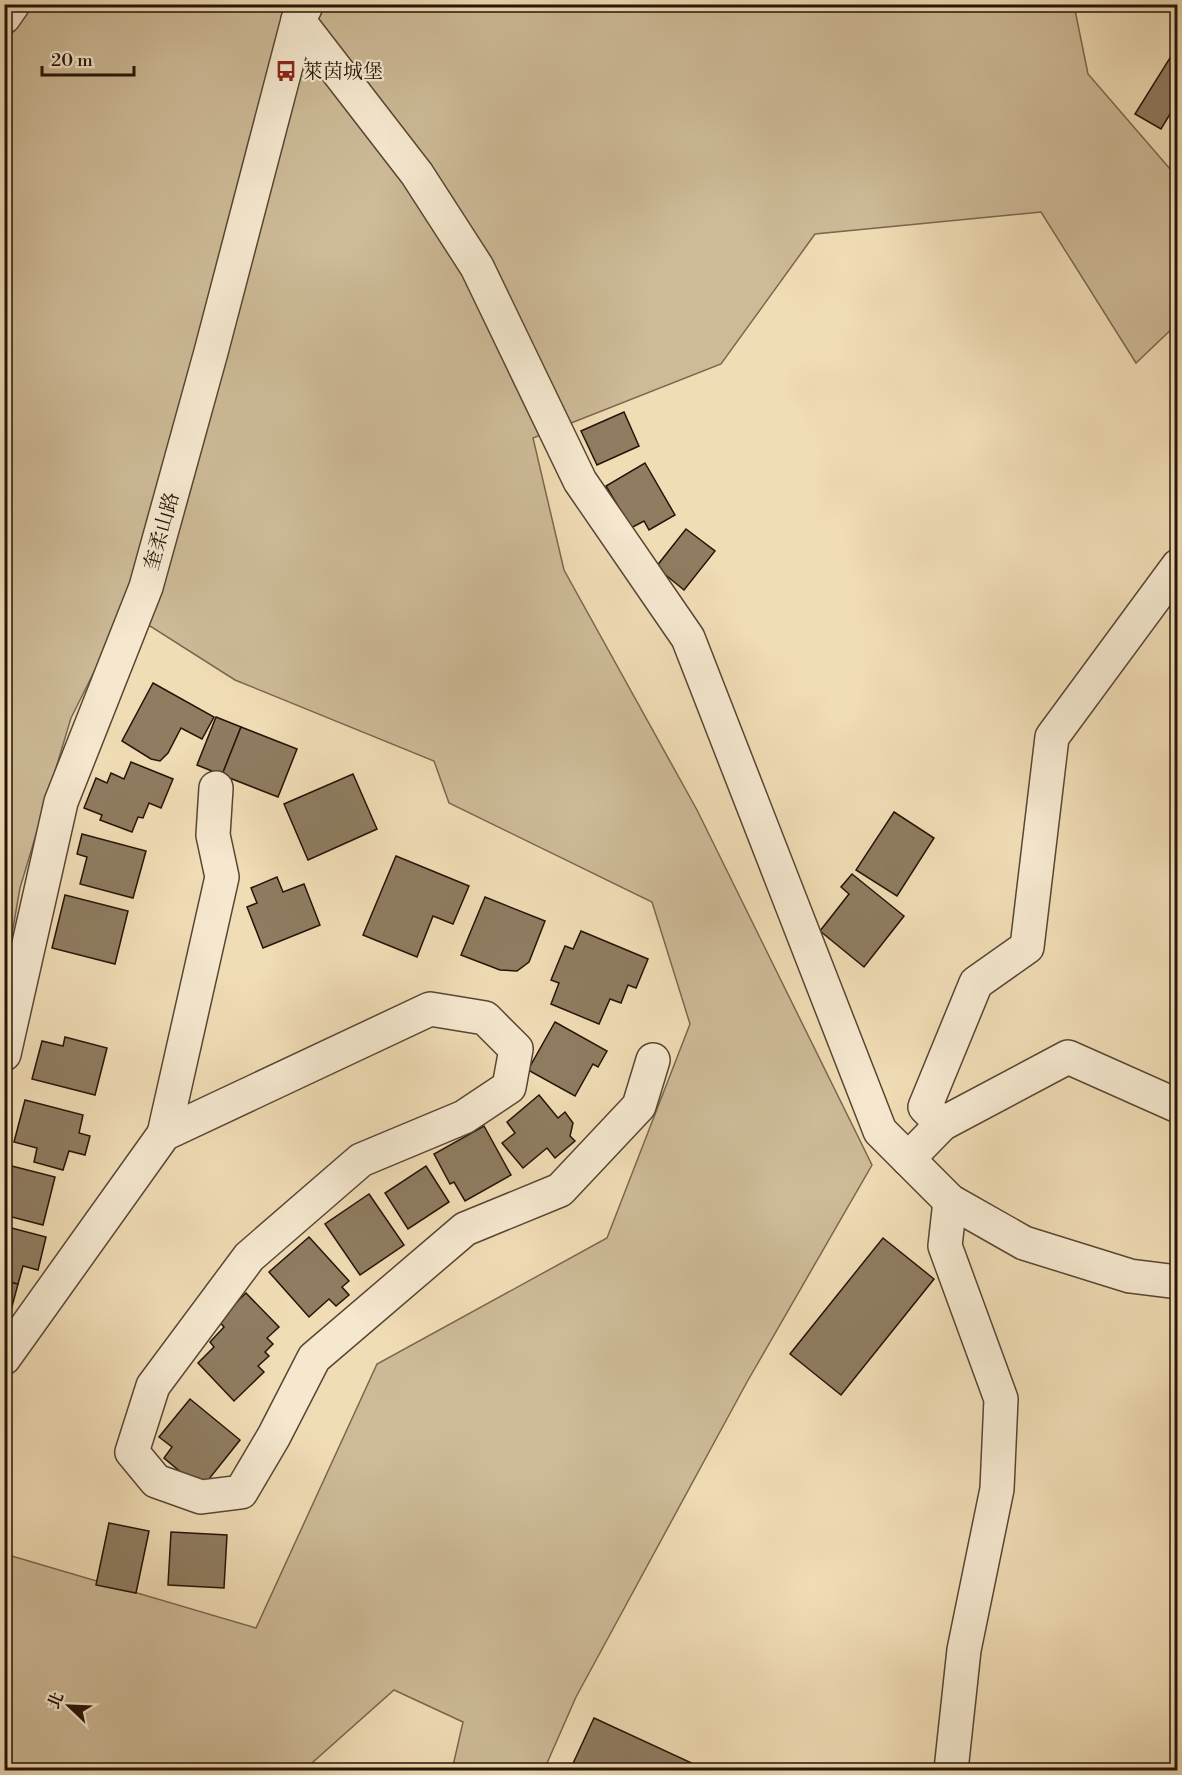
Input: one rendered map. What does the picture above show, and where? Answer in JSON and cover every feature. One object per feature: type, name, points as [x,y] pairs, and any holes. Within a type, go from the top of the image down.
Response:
[{"type":"street","points":[[4,17],[13,4]]},
{"type":"street","points":[[303,12],[417,174],[477,267],[580,481],[688,638],[880,1131],[950,1201],[1024,1243],[1130,1276],[1177,1281]]},
{"type":"street","name":"奎柔山路","points":[[4,1054],[61,802],[146,587],[303,12]]},
{"type":"street","points":[[942,1124],[925,1107],[976,983],[1027,947],[1052,737],[1178,566]]},
{"type":"street","points":[[4,1358],[164,1134],[222,877],[213,836],[216,788]]},
{"type":"street","points":[[164,1134],[430,1009],[485,1018],[516,1049],[509,1087],[464,1117],[361,1160],[249,1257],[153,1386],[132,1452],[156,1481],[201,1497],[241,1492],[274,1436],[314,1358],[465,1229],[560,1190],[639,1106],[653,1060]]},
{"type":"street","points":[[908,1159],[942,1124],[1068,1057],[1178,1106]]},
{"type":"street","points":[[950,1201],[945,1246],[1001,1398],[997,1489],[964,1650],[951,1770]]},
{"type":"shaded area","points":[[5,5],[1074,5],[1088,74],[1177,177],[1177,324],[1136,363],[1041,212],[815,234],[721,364],[533,438],[564,570],[697,810],[872,1165],[747,1382],[576,1697],[544,1770],[452,1770],[463,1722],[394,1690],[304,1770],[5,1770],[5,1554],[256,1628],[377,1364],[607,1238],[690,1024],[652,902],[449,803],[434,761],[235,680],[125,610],[71,718],[20,888],[5,974]]},
{"type":"building","points":[[1178,45],[1178,101],[1161,129],[1135,114]]},
{"type":"building","points":[[624,412],[639,446],[597,465],[581,431]]},
{"type":"building","points":[[645,463],[675,515],[649,530],[644,521],[631,528],[606,486]]},
{"type":"building","points":[[686,529],[715,551],[684,590],[656,567]]},
{"type":"building","points":[[153,683],[214,717],[202,739],[181,728],[168,753],[160,761],[151,759],[122,741]]},
{"type":"building","points":[[216,717],[241,727],[222,775],[197,765]]},
{"type":"building","points":[[241,727],[297,749],[278,797],[222,775]]},
{"type":"building","points":[[131,762],[173,779],[161,808],[149,803],[143,818],[138,817],[132,832],[100,820],[102,815],[84,808],[96,778],[107,783],[111,773],[124,779]]},
{"type":"building","points":[[353,774],[377,829],[308,860],[284,804]]},
{"type":"building","points":[[894,812],[934,838],[897,896],[856,870]]},
{"type":"building","points":[[82,834],[146,851],[133,898],[80,884],[87,857],[77,854]]},
{"type":"building","points":[[396,856],[469,886],[453,924],[433,916],[417,957],[363,935]]},
{"type":"building","points":[[852,874],[904,916],[864,967],[820,931],[849,894],[841,887]]},
{"type":"building","points":[[277,877],[283,892],[304,884],[320,925],[263,948],[247,907],[257,903],[251,888]]},
{"type":"building","points":[[65,895],[128,911],[115,964],[52,948]]},
{"type":"building","points":[[485,897],[545,921],[529,962],[517,971],[500,970],[461,955]]},
{"type":"building","points":[[581,931],[648,959],[636,988],[628,985],[621,1003],[610,999],[599,1024],[551,1004],[559,983],[551,980],[565,946],[573,949]]},
{"type":"building","points":[[555,1022],[607,1051],[598,1067],[593,1064],[575,1096],[528,1070]]},
{"type":"building","points":[[65,1037],[107,1048],[95,1095],[32,1079],[42,1041],[63,1046]]},
{"type":"building","points":[[539,1095],[558,1118],[565,1112],[573,1123],[570,1136],[575,1141],[555,1158],[547,1148],[523,1168],[502,1143],[515,1133],[507,1122]]},
{"type":"building","points":[[25,1100],[83,1115],[79,1133],[90,1136],[85,1155],[69,1151],[63,1170],[34,1162],[37,1148],[14,1142]]},
{"type":"building","points":[[484,1126],[511,1175],[465,1201],[454,1182],[450,1184],[434,1154]]},
{"type":"building","points":[[4,1164],[55,1177],[43,1225],[4,1215]]},
{"type":"building","points":[[426,1166],[449,1202],[408,1229],[385,1193]]},
{"type":"building","points":[[369,1194],[404,1245],[360,1275],[325,1224]]},
{"type":"building","points":[[4,1226],[46,1237],[38,1270],[23,1266],[18,1284],[4,1281]]},
{"type":"building","points":[[309,1237],[349,1281],[342,1287],[349,1295],[336,1306],[329,1299],[309,1317],[269,1272]]},
{"type":"building","points":[[883,1238],[934,1279],[841,1395],[790,1354]]},
{"type":"building","points":[[4,1281],[18,1284],[6,1329],[4,1329]]},
{"type":"building","points":[[246,1293],[279,1327],[267,1338],[273,1344],[265,1352],[269,1356],[258,1366],[264,1372],[234,1401],[198,1363],[214,1347],[210,1342],[224,1327],[218,1320]]},
{"type":"building","points":[[190,1399],[240,1440],[201,1489],[164,1458],[172,1447],[159,1437]]},
{"type":"building","points":[[109,1523],[149,1531],[136,1593],[96,1585]]},
{"type":"building","points":[[171,1532],[227,1535],[224,1588],[168,1585]]},
{"type":"building","points":[[594,1718],[696,1765],[693,1770],[570,1770]]},
{"type":"place","name":"萊茵城堡","points":[[286,71]]}]
